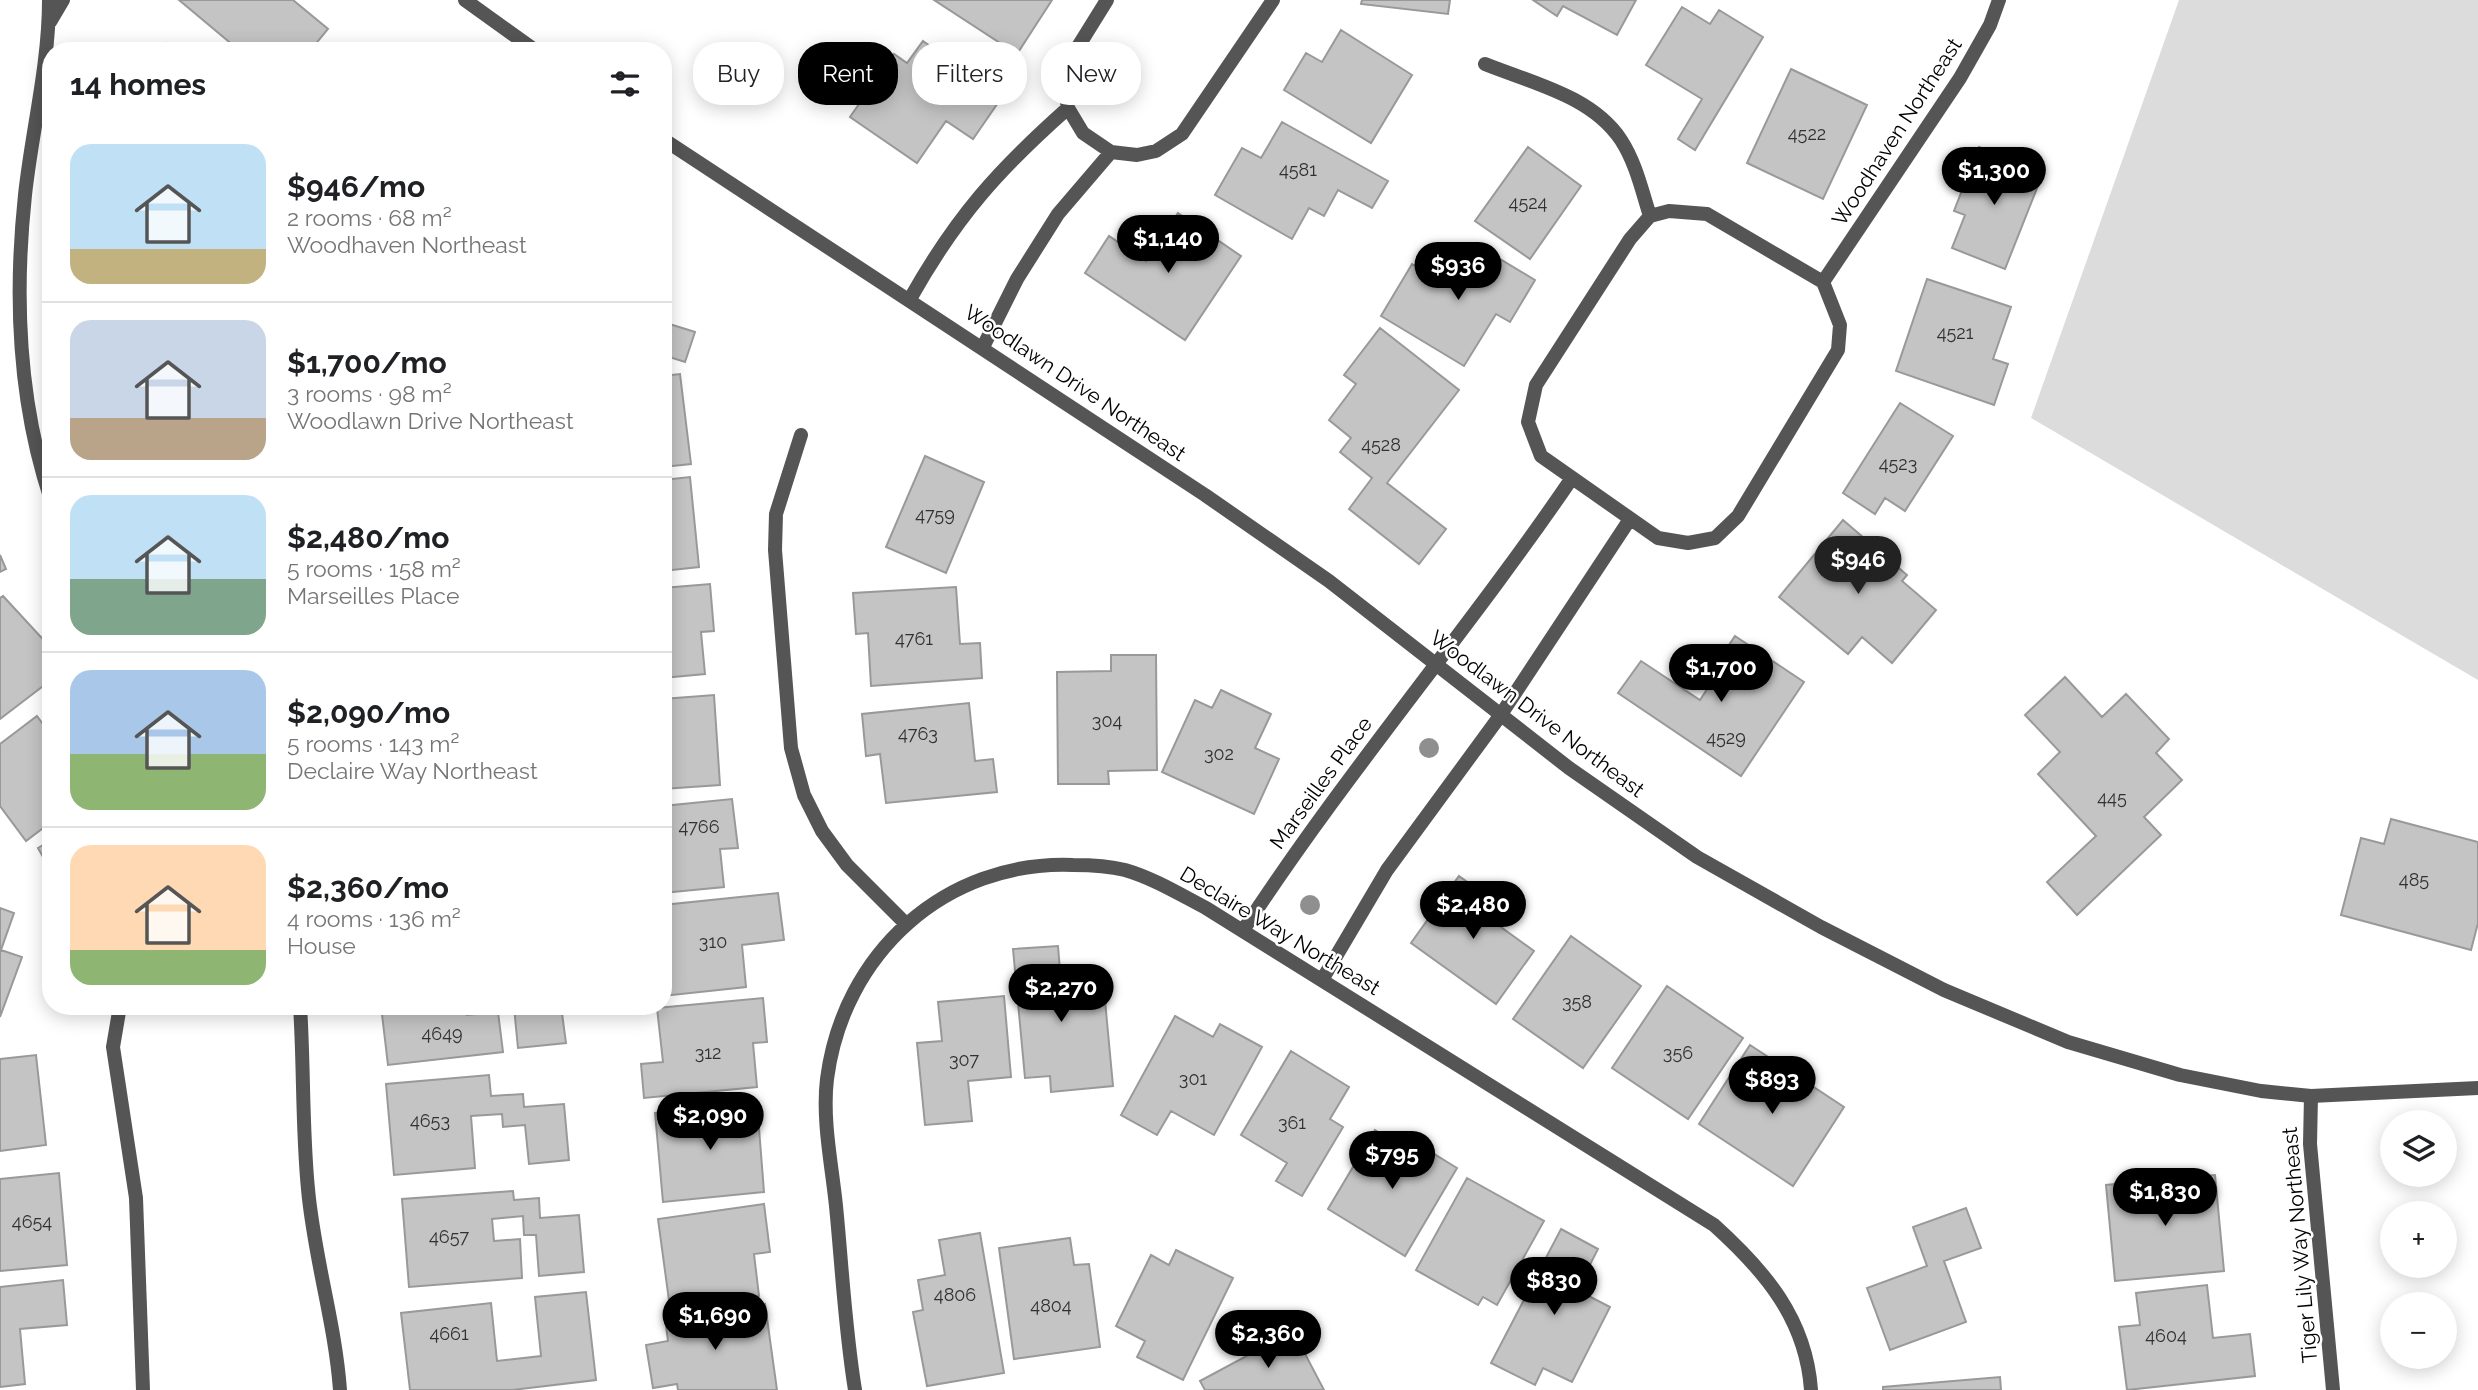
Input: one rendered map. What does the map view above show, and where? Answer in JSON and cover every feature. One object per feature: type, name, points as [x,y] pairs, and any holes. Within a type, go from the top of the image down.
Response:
[{"type":"street","points":[[46,42],[49,0]]},
{"type":"street","points":[[49,23],[63,0]]},
{"type":"street","points":[[464,0],[523,42]]},
{"type":"street","points":[[1107,0],[1071,58],[1064,86],[1068,108],[1083,133],[1111,152],[1137,155],[1156,151],[1182,134],[1273,0]]},
{"type":"street","name":"Woodhaven Northeast","points":[[1823,282],[1960,78],[1990,25],[1999,0]]},
{"type":"street","points":[[1485,64],[1572,98],[1600,116],[1621,140],[1637,173],[1650,216]]},
{"type":"street","points":[[42,73],[25,196],[20,354],[33,434],[42,467]]},
{"type":"street","points":[[910,299],[937,251],[970,204],[1020,150],[1068,108]]},
{"type":"street","name":"Woodlawn Drive Northeast","points":[[672,145],[983,346],[1329,581],[1569,768],[1697,857],[1821,927],[1944,990],[2068,1042],[2180,1075],[2261,1091],[2311,1096],[2478,1088]]},
{"type":"street","points":[[983,346],[1017,279],[1058,214],[1111,152]]},
{"type":"street","points":[[1669,211],[1707,214],[1823,282],[1840,325],[1838,351],[1738,516],[1715,538],[1688,543],[1658,538],[1541,456],[1528,422],[1536,385],[1630,239],[1650,216],[1669,211]]},
{"type":"street","points":[[801,435],[776,514],[775,550],[791,748],[804,796],[822,831],[848,865],[906,924]]},
{"type":"street","points":[[1437,666],[1510,569],[1572,478]]},
{"type":"street","points":[[1322,980],[1387,870],[1500,716],[1630,519]]},
{"type":"street","name":"Marseilles Place","points":[[1244,929],[1273,884],[1437,666]]},
{"type":"street","name":"Declaire Way Northeast","points":[[855,1390],[829,1140],[827,1081],[838,1030],[854,989],[878,955],[906,924],[952,892],[996,873],[1038,864],[1125,870],[1167,887],[1244,929],[1714,1226],[1751,1258],[1780,1295],[1801,1335],[1811,1390]]},
{"type":"street","points":[[118,1015],[113,1047],[136,1198],[143,1390]]},
{"type":"street","points":[[300,1015],[308,1191],[321,1277],[337,1350],[340,1390]]},
{"type":"street","name":"Tiger Lily Way Northeast","points":[[2311,1096],[2310,1144],[2333,1390]]},
{"type":"shaded area","points":[[2179,0],[2478,0],[2478,680],[2031,418]]},
{"type":"building","points":[[179,0],[293,0],[328,29],[317,42],[229,42]]},
{"type":"building","points":[[934,0],[1052,0],[1025,42],[999,42]]},
{"type":"building","points":[[1362,0],[1450,0],[1448,14],[1361,4]]},
{"type":"building","points":[[1533,0],[1636,0],[1617,35],[1563,6],[1557,16]]},
{"type":"building","points":[[1682,7],[1710,24],[1719,10],[1763,37],[1695,150],[1678,139],[1702,99],[1646,65]]},
{"type":"building","points":[[1341,30],[1412,75],[1371,143],[1284,90],[1306,53],[1322,62]]},
{"type":"building","points":[[912,56],[912,105],[996,105],[973,139],[946,121],[917,163],[850,117],[858,105],[898,105],[898,57],[907,63]]},
{"type":"building","points":[[1791,69],[1867,105],[1823,199],[1747,163]]},
{"type":"building","points":[[1282,122],[1388,181],[1372,208],[1338,190],[1324,216],[1309,208],[1292,239],[1215,195],[1242,148],[1261,158]]},
{"type":"building","points":[[1528,147],[1581,186],[1530,259],[1475,221]]},
{"type":"building","points":[[1979,147],[2043,173],[2005,269],[1952,248],[1965,215],[1954,211]]},
{"type":"building","points":[[1178,213],[1241,256],[1185,340],[1085,273],[1109,236],[1146,261]]},
{"type":"building","points":[[1480,247],[1535,280],[1510,322],[1496,314],[1464,366],[1381,316],[1412,264],[1434,277],[1450,251],[1471,263]]},
{"type":"building","points":[[1927,279],[2011,307],[1993,359],[2008,364],[1994,405],[1896,371]]},
{"type":"building","points":[[672,325],[695,332],[685,362],[672,358]]},
{"type":"building","points":[[1380,328],[1459,390],[1387,483],[1446,529],[1419,564],[1349,509],[1372,478],[1340,452],[1351,438],[1329,420],[1356,384],[1344,375]]},
{"type":"building","points":[[680,374],[691,464],[672,466],[672,375]]},
{"type":"building","points":[[1900,403],[1953,436],[1905,511],[1885,498],[1875,514],[1843,493]]},
{"type":"building","points":[[925,456],[984,482],[946,573],[886,547]]},
{"type":"building","points":[[690,477],[699,567],[672,570],[672,479]]},
{"type":"building","points":[[1843,520],[1907,575],[1902,581],[1936,610],[1892,663],[1862,637],[1848,654],[1779,597]]},
{"type":"building","points":[[0,555],[6,569],[0,572]]},
{"type":"building","points":[[710,584],[714,631],[701,632],[705,674],[672,677],[672,587]]},
{"type":"building","points":[[956,587],[960,644],[980,643],[982,678],[871,686],[868,633],[856,634],[853,593]]},
{"type":"building","points":[[3,596],[42,638],[42,687],[0,719],[0,598]]},
{"type":"building","points":[[1735,636],[1804,682],[1741,776],[1618,693],[1641,661],[1700,700],[1724,663],[1719,660]]},
{"type":"building","points":[[1111,655],[1156,655],[1157,770],[1108,771],[1109,784],[1058,784],[1057,672],[1111,671]]},
{"type":"building","points":[[2065,677],[2102,717],[2126,694],[2169,739],[2156,753],[2182,780],[2144,817],[2161,835],[2077,915],[2047,882],[2096,836],[2038,774],[2060,752],[2025,715]]},
{"type":"building","points":[[1221,690],[1271,714],[1255,748],[1279,759],[1254,814],[1162,772],[1195,700],[1212,708]]},
{"type":"building","points":[[714,695],[720,785],[672,788],[672,698]]},
{"type":"building","points":[[969,703],[975,761],[993,759],[997,792],[886,803],[880,754],[866,756],[862,714]]},
{"type":"building","points":[[37,716],[42,723],[42,829],[26,841],[0,806],[0,744]]},
{"type":"building","points":[[732,799],[738,848],[720,849],[724,887],[672,892],[672,805]]},
{"type":"building","points":[[2391,819],[2478,842],[2478,923],[2471,950],[2341,915],[2361,838],[2384,844]]},
{"type":"building","points":[[1459,876],[1504,908],[1494,922],[1534,951],[1496,1004],[1411,943]]},
{"type":"building","points":[[778,893],[784,940],[742,945],[746,987],[672,995],[672,904]]},
{"type":"building","points":[[0,908],[14,913],[1,950],[22,957],[0,1017]]},
{"type":"building","points":[[1571,936],[1641,986],[1583,1068],[1513,1019]]},
{"type":"building","points":[[1058,946],[1061,983],[1103,979],[1113,1086],[1051,1092],[1050,1076],[1025,1078],[1013,949]]},
{"type":"building","points":[[1667,986],[1743,1038],[1688,1119],[1612,1068]]},
{"type":"building","points":[[1004,996],[1011,1077],[968,1081],[972,1121],[925,1125],[917,1043],[942,1041],[938,1002]]},
{"type":"building","points":[[763,998],[767,1042],[753,1043],[757,1087],[644,1098],[641,1064],[663,1062],[658,1015],[672,1015],[672,1007]]},
{"type":"building","points":[[382,1015],[498,1015],[503,1052],[388,1065]]},
{"type":"building","points":[[515,1015],[562,1015],[566,1043],[518,1048]]},
{"type":"building","points":[[1175,1016],[1213,1037],[1220,1024],[1262,1047],[1214,1135],[1171,1111],[1157,1135],[1121,1115]]},
{"type":"building","points":[[1750,1045],[1844,1107],[1793,1186],[1699,1124]]},
{"type":"building","points":[[1291,1051],[1349,1087],[1330,1119],[1343,1127],[1302,1196],[1276,1181],[1287,1163],[1241,1135]]},
{"type":"building","points":[[36,1055],[46,1145],[0,1151],[0,1059]]},
{"type":"building","points":[[489,1075],[491,1096],[523,1094],[524,1107],[564,1104],[569,1160],[529,1164],[525,1125],[503,1127],[502,1114],[471,1116],[475,1168],[394,1175],[386,1084]]},
{"type":"building","points":[[757,1103],[764,1192],[663,1202],[655,1113]]},
{"type":"building","points":[[1375,1130],[1416,1155],[1421,1146],[1457,1168],[1405,1256],[1328,1209]]},
{"type":"building","points":[[59,1173],[67,1265],[0,1271],[0,1179]]},
{"type":"building","points":[[2215,1175],[2224,1271],[2115,1281],[2106,1185]]},
{"type":"building","points":[[1467,1178],[1544,1221],[1497,1305],[1483,1297],[1478,1305],[1416,1270]]},
{"type":"building","points":[[513,1191],[514,1200],[539,1198],[540,1218],[579,1215],[584,1272],[539,1276],[536,1235],[524,1235],[523,1216],[492,1219],[494,1241],[520,1239],[522,1278],[409,1287],[402,1199]]},
{"type":"building","points":[[764,1204],[770,1252],[754,1254],[759,1296],[670,1308],[658,1219]]},
{"type":"building","points":[[1966,1208],[1981,1248],[1944,1261],[1966,1322],[1890,1350],[1867,1288],[1927,1266],[1913,1227]]},
{"type":"building","points":[[1561,1229],[1598,1249],[1577,1290],[1610,1307],[1572,1382],[1543,1368],[1535,1385],[1491,1363]]},
{"type":"building","points":[[980,1233],[1004,1373],[927,1386],[913,1312],[923,1310],[918,1280],[945,1275],[939,1240]]},
{"type":"building","points":[[1070,1238],[1074,1265],[1089,1264],[1100,1347],[1014,1359],[999,1248]]},
{"type":"building","points":[[1176,1250],[1233,1278],[1183,1380],[1137,1357],[1145,1341],[1116,1326],[1151,1255],[1169,1265]]},
{"type":"building","points":[[63,1280],[67,1325],[20,1329],[25,1384],[0,1387],[0,1287]]},
{"type":"building","points":[[2207,1285],[2213,1338],[2250,1334],[2255,1376],[2127,1390],[2119,1327],[2140,1325],[2136,1293]]},
{"type":"building","points":[[586,1292],[596,1380],[512,1390],[410,1390],[401,1313],[491,1303],[497,1361],[541,1356],[535,1297]]},
{"type":"building","points":[[765,1304],[777,1390],[678,1390],[677,1384],[653,1388],[646,1345],[668,1341],[665,1318]]},
{"type":"building","points":[[1293,1331],[1324,1390],[1205,1390],[1200,1381]]},
{"type":"building","points":[[2000,1377],[2001,1390],[1883,1390],[1883,1387]]}]
